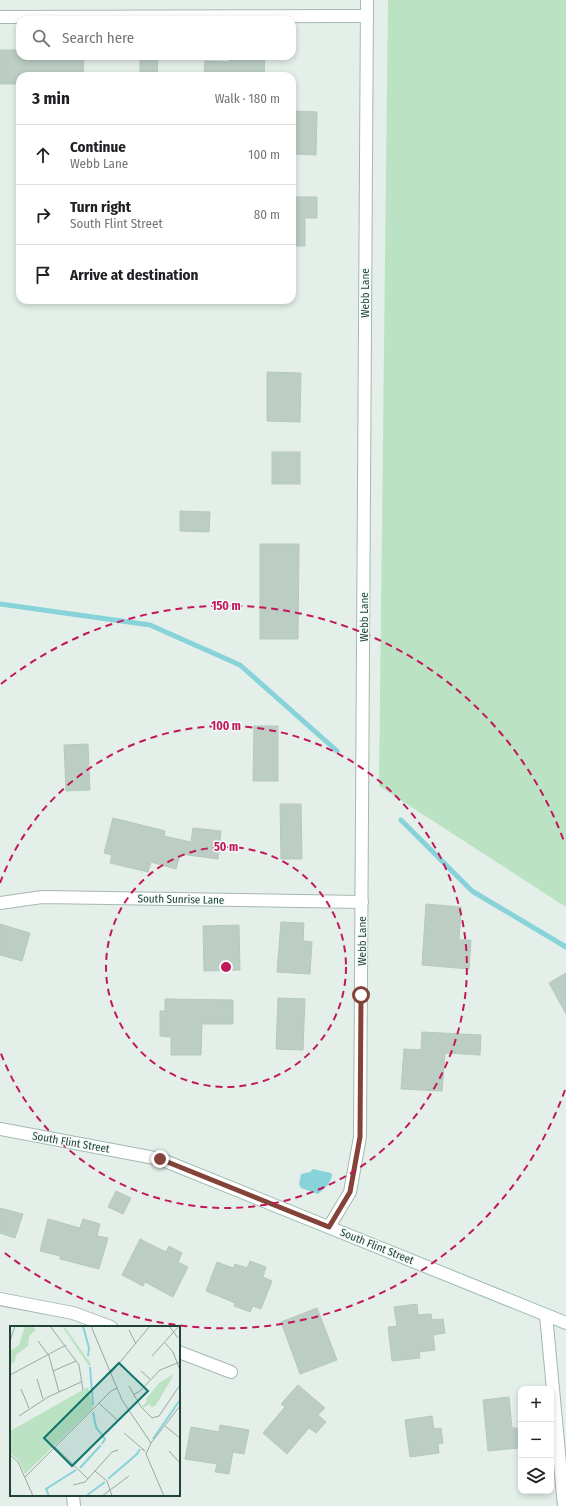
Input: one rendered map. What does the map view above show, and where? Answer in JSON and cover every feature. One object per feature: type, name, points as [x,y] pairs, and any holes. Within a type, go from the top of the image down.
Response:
[{"type":"street","name":"Webb Lane","points":[[329,1227],[350,1192],[360,1137],[367,0]]},
{"type":"street","points":[[296,16],[367,16]]},
{"type":"street","points":[[0,17],[16,17]]},
{"type":"street","name":"South Sunrise Lane","points":[[0,903],[42,897],[362,902]]},
{"type":"street","name":"South Flint Street","points":[[0,1129],[160,1159],[566,1323]]},
{"type":"street","points":[[0,1299],[73,1313],[107,1326]]},
{"type":"street","points":[[546,1315],[564,1506]]},
{"type":"street","points":[[180,1352],[231,1372]]},
{"type":"street","points":[[73,1496],[74,1506]]},
{"type":"green space","points":[[388,0],[566,0],[566,907],[379,786]]},
{"type":"water","points":[[313,1169],[331,1173],[332,1175],[329,1183],[318,1194],[301,1188],[299,1184],[301,1174],[310,1172]]},
{"type":"building","points":[[0,50],[16,50],[16,60],[84,60],[83,72],[16,72],[16,84],[0,84]]},
{"type":"building","points":[[140,60],[158,60],[157,72],[140,72]]},
{"type":"building","points":[[229,60],[265,60],[264,72],[204,72],[205,61],[229,62]]},
{"type":"building","points":[[296,111],[317,112],[316,155],[296,154]]},
{"type":"building","points":[[296,197],[317,197],[317,218],[305,218],[305,246],[296,246]]},
{"type":"building","points":[[267,372],[301,373],[300,422],[267,421]]},
{"type":"building","points":[[272,452],[300,452],[300,484],[272,484]]},
{"type":"building","points":[[180,511],[210,512],[209,532],[180,531]]},
{"type":"building","points":[[260,544],[299,544],[298,639],[260,639]]},
{"type":"building","points":[[254,726],[278,726],[278,781],[253,781]]},
{"type":"building","points":[[88,744],[90,790],[66,791],[64,745]]},
{"type":"building","points":[[280,804],[301,804],[302,859],[281,859]]},
{"type":"building","points":[[113,818],[165,831],[164,836],[191,842],[193,828],[221,831],[218,859],[180,854],[176,869],[151,862],[148,872],[110,863],[112,855],[104,853]]},
{"type":"building","points":[[426,904],[461,907],[459,940],[471,940],[469,969],[422,965]]},
{"type":"building","points":[[281,922],[304,923],[303,941],[312,942],[310,974],[277,972]]},
{"type":"building","points":[[0,924],[30,933],[22,961],[0,955]]},
{"type":"building","points":[[239,925],[240,970],[204,971],[203,926]]},
{"type":"building","points":[[566,973],[566,1014],[549,983]]},
{"type":"building","points":[[278,998],[305,999],[303,1050],[276,1049]]},
{"type":"building","points":[[165,999],[233,1000],[233,1024],[202,1024],[201,1055],[171,1055],[171,1037],[160,1036],[160,1011],[165,1011]]},
{"type":"building","points":[[422,1032],[481,1035],[480,1055],[445,1053],[442,1091],[401,1089],[404,1049],[421,1050]]},
{"type":"building","points":[[116,1191],[131,1198],[123,1214],[108,1207]]},
{"type":"building","points":[[0,1208],[23,1214],[15,1238],[0,1233]]},
{"type":"building","points":[[48,1219],[80,1228],[83,1219],[100,1224],[97,1236],[108,1238],[99,1269],[60,1259],[60,1256],[40,1251]]},
{"type":"building","points":[[140,1239],[166,1252],[169,1246],[182,1253],[178,1262],[188,1267],[173,1297],[145,1282],[143,1286],[122,1275]]},
{"type":"building","points":[[250,1261],[266,1267],[263,1277],[272,1281],[261,1309],[253,1306],[250,1312],[234,1306],[235,1303],[206,1291],[217,1262],[233,1268],[235,1264],[247,1268]]},
{"type":"building","points":[[417,1304],[418,1315],[431,1314],[432,1320],[443,1319],[445,1333],[433,1335],[435,1350],[419,1352],[420,1358],[392,1361],[388,1327],[397,1326],[394,1307]]},
{"type":"building","points":[[317,1308],[337,1360],[300,1374],[281,1322]]},
{"type":"building","points":[[298,1385],[325,1408],[318,1415],[326,1422],[316,1433],[309,1428],[287,1454],[263,1433],[285,1407],[281,1404]]},
{"type":"building","points":[[509,1397],[512,1428],[517,1428],[518,1448],[488,1451],[483,1400]]},
{"type":"building","points":[[432,1416],[434,1429],[441,1428],[443,1443],[438,1444],[439,1453],[410,1457],[405,1420]]},
{"type":"building","points":[[220,1425],[249,1430],[244,1454],[233,1452],[229,1474],[215,1472],[217,1464],[185,1459],[191,1427],[219,1432]]},
{"type":"waterway","points":[[0,604],[150,625],[240,665],[337,751]]},
{"type":"waterway","points":[[401,820],[472,891],[566,947]]},
{"type":"route","points":[[160,1159],[329,1227],[350,1192],[360,1137],[361,995]]}]
